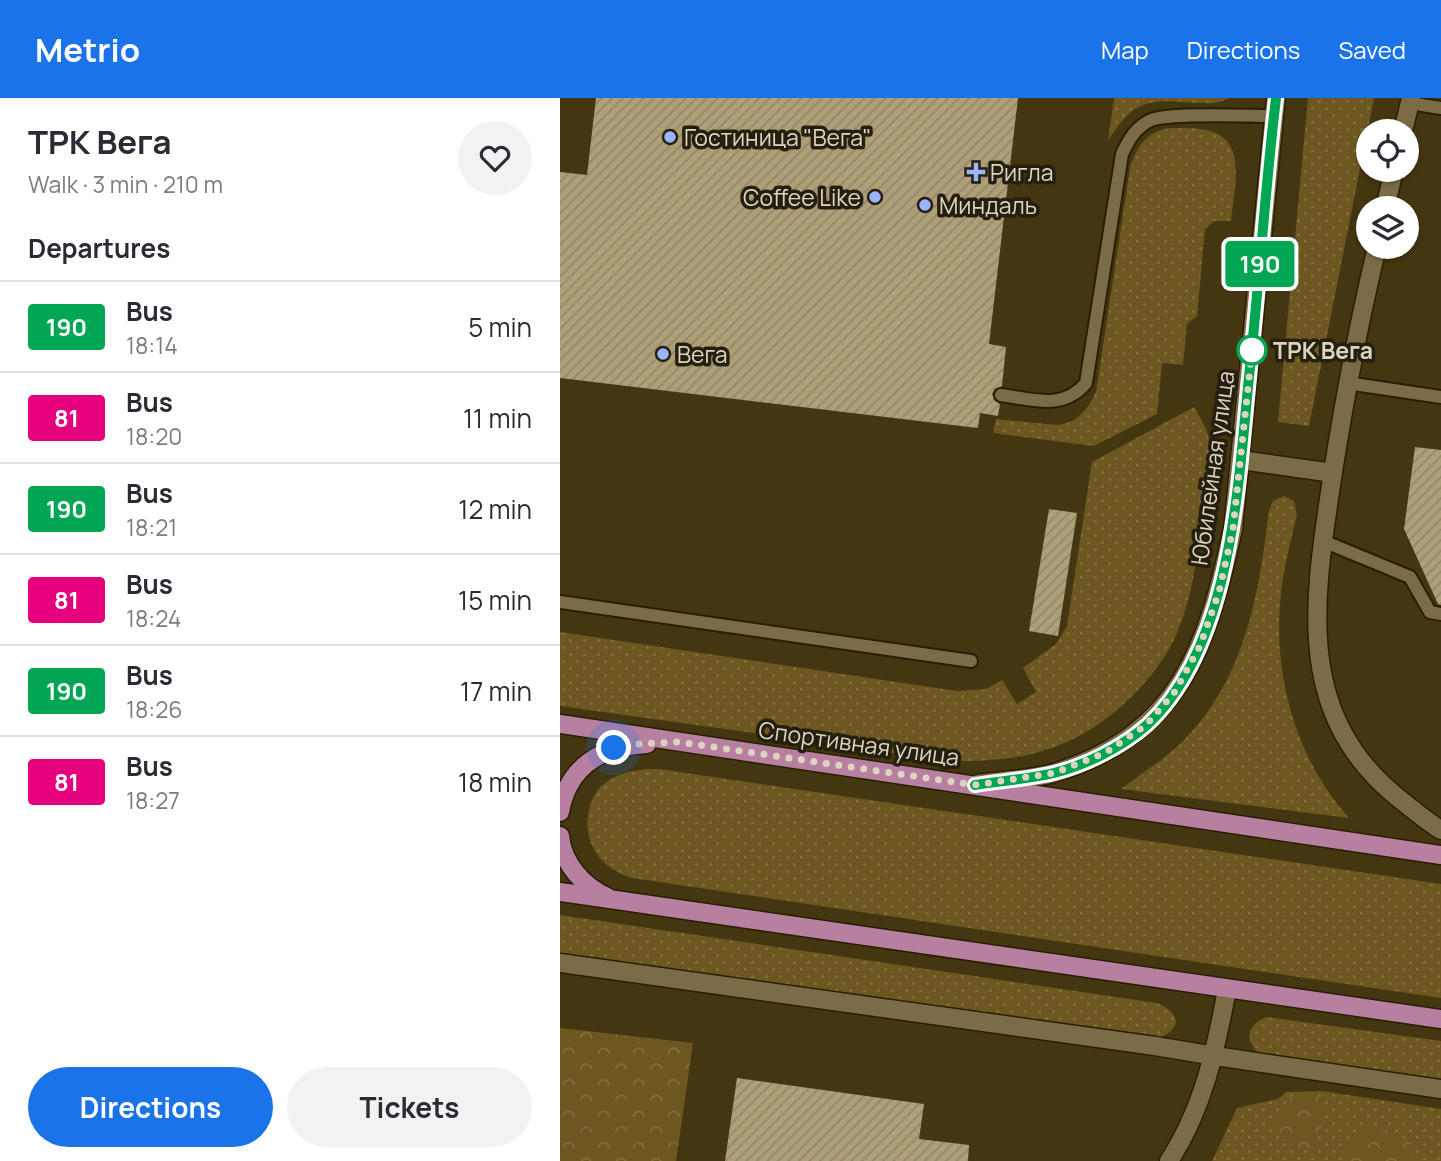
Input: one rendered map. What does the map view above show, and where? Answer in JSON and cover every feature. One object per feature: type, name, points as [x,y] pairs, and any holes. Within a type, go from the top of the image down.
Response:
[{"type":"main road","points":[[1406,119],[1411,101]]},
{"type":"main road","name":"Юбилейная улица","points":[[975,785],[1054,773],[1105,753],[1146,725],[1174,693],[1200,646],[1219,592],[1233,529],[1275,107]]},
{"type":"main road","points":[[1374,259],[1347,383],[1322,541],[1316,605],[1318,649],[1324,686],[1336,719],[1355,753],[1386,789],[1441,830]]},
{"type":"main road","points":[[1241,460],[1333,473]]},
{"type":"main road","name":"Спортивная улица","points":[[560,724],[1441,855]]},
{"type":"main road","points":[[560,812],[563,797],[574,776],[592,759],[614,748],[679,742]]},
{"type":"main road","points":[[560,836],[561,846],[573,871],[593,890],[618,902]]},
{"type":"main road","points":[[560,892],[1441,1018]]},
{"type":"main road","points":[[560,963],[1117,1040],[1441,1089]]},
{"type":"main road","points":[[1169,1161],[1197,1106],[1214,1056],[1227,989]]},
{"type":"lane","points":[[1411,101],[1441,108]]},
{"type":"lane","points":[[1001,395],[1058,402],[1071,398],[1086,383],[1122,154],[1134,131],[1151,119],[1275,107]]},
{"type":"lane","points":[[1347,383],[1441,397]]},
{"type":"lane","points":[[1322,541],[1410,577],[1430,612],[1441,614]]},
{"type":"lane","points":[[560,602],[971,661]]},
{"type":"green space","points":[[1114,98],[1229,98],[1213,103],[1166,101],[1144,105],[1126,117],[1108,141]]},
{"type":"green space","points":[[1308,98],[1374,98],[1370,119],[1356,119],[1357,182],[1309,426],[1278,422]]},
{"type":"green space","points":[[1170,128],[1203,129],[1224,138],[1235,158],[1236,171],[1231,221],[1214,221],[1205,229],[1197,316],[1187,324],[1183,365],[1162,363],[1157,414],[1094,446],[993,433],[996,419],[1064,424],[1081,414],[1093,398],[1130,168],[1144,141],[1155,133]]},
{"type":"green space","points":[[1194,407],[1208,435],[1208,464],[1196,564],[1175,639],[1164,658],[1127,701],[1088,731],[1067,742],[1047,750],[1002,759],[952,761],[560,706],[560,632],[957,691],[986,689],[1002,680],[1017,704],[1036,692],[1023,668],[1056,644],[1067,626],[1092,462]]},
{"type":"green space","points":[[1284,496],[1294,501],[1297,515],[1284,570],[1280,604],[1281,662],[1286,691],[1303,746],[1331,796],[1349,818],[1121,789],[1184,740],[1222,689],[1236,661],[1254,603],[1269,510],[1273,501]]},
{"type":"green space","points":[[647,769],[1441,884],[1441,998],[632,878],[610,867],[595,851],[590,841],[588,818],[592,799],[602,785],[620,775]]},
{"type":"green space","points":[[560,915],[1157,1003],[1172,1013],[1176,1024],[1168,1033],[1152,1040],[560,953]]},
{"type":"green space","points":[[1267,1017],[1441,1041],[1441,1082],[1262,1056],[1252,1045],[1250,1034],[1254,1024]]},
{"type":"green space","points":[[560,1028],[693,1043],[676,1161],[560,1161]]},
{"type":"green space","points":[[1322,1091],[1441,1109],[1441,1161],[1212,1161],[1237,1108],[1278,1099],[1286,1092]]},
{"type":"green space","points":[[1313,1092],[1325,1104],[1321,1129],[1311,1152],[1284,1143],[1275,1121],[1291,1096]]},
{"type":"green space","points":[[1366,1129],[1393,1130],[1412,1145],[1411,1161],[1347,1161],[1346,1149]]},
{"type":"building","name":"Вега","points":[[596,98],[1018,98],[989,344],[1006,347],[1002,386],[992,394],[1000,404],[998,416],[980,413],[978,428],[560,378],[560,172],[587,175]]},
{"type":"building","points":[[1415,447],[1441,450],[1441,605],[1438,604],[1404,529]]},
{"type":"building","points":[[1049,509],[1077,513],[1058,636],[1029,631]]},
{"type":"building","points":[[737,1078],[924,1104],[919,1139],[969,1145],[968,1161],[725,1161]]},
{"type":"bus line","name":"190","points":[[975,785],[1054,773],[1105,753],[1146,725],[1174,693],[1200,646],[1219,592],[1233,529],[1276,98]]},
{"type":"place","name":"Гостиница \"Вега\"","points":[[670,137]]},
{"type":"place","name":"Ригла","points":[[976,172]]},
{"type":"place","name":"Coffee Like","points":[[875,197]]},
{"type":"place","name":"Миндаль","points":[[925,205]]},
{"type":"place","name":"ТРК Вега","points":[[1252,350]]},
{"type":"place","name":"Вега","points":[[663,354]]},
{"type":"route","points":[[614,748],[679,742],[975,785],[1054,773],[1105,753],[1146,725],[1174,693],[1200,646],[1219,592],[1233,529],[1252,350]]}]
